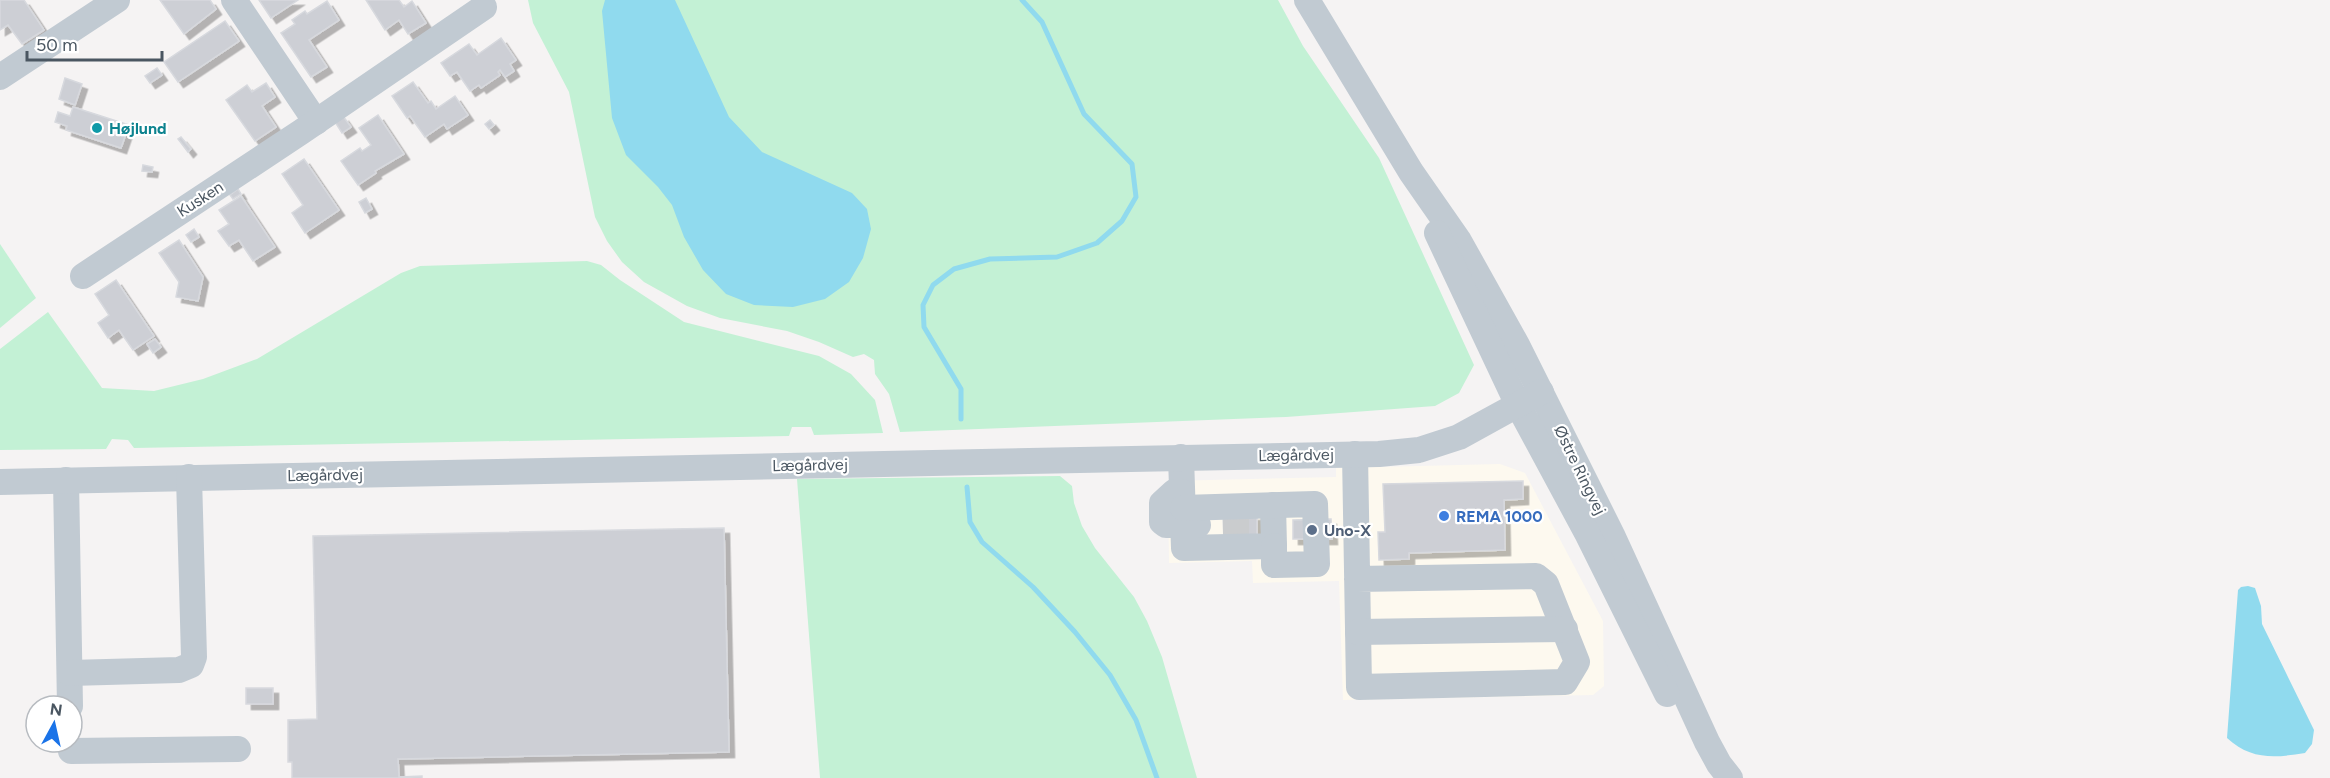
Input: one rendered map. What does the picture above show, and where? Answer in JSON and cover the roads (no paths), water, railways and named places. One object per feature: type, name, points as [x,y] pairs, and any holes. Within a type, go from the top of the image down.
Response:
[{"type":"street","points":[[0,77],[117,0]]},
{"type":"street","points":[[234,0],[316,122]]},
{"type":"street","name":"Østre Ringvej","points":[[1307,0],[1411,172],[1459,241],[1517,345],[1617,546],[1707,742],[1730,778]]},
{"type":"street","name":"Kusken","points":[[83,276],[486,10]]},
{"type":"street","name":"Østre Ringvej","points":[[1411,172],[1443,246],[1518,405],[1587,533],[1659,676],[1704,778]]},
{"type":"street","name":"Lægårdvej","points":[[0,482],[1355,454],[1419,450],[1459,437],[1541,392]]},
{"type":"street","points":[[1269,524],[1274,566],[1317,564],[1357,571],[1536,576],[1546,584],[1576,662],[1564,682],[1359,687],[1357,571],[1356,503],[1355,454]]},
{"type":"street","points":[[1181,457],[1184,549],[1269,524],[1315,504],[1356,503]]},
{"type":"street","points":[[70,674],[179,670],[191,665],[194,657],[189,477]]},
{"type":"street","points":[[66,480],[70,694]]},
{"type":"street","points":[[1315,504],[1317,564]]},
{"type":"street","points":[[1183,508],[1223,524]]},
{"type":"street","points":[[1183,508],[1269,524]]},
{"type":"street","points":[[1358,632],[1565,629]]},
{"type":"street","points":[[84,751],[238,749]]},
{"type":"water","points":[[605,0],[675,0],[729,117],[762,152],[852,193],[867,209],[871,229],[863,258],[849,282],[825,299],[793,307],[754,305],[726,294],[703,270],[684,237],[672,205],[658,187],[626,155],[612,118],[602,11]]},
{"type":"water","points":[[2248,586],[2255,588],[2261,606],[2262,624],[2314,730],[2312,744],[2305,753],[2263,756],[2245,750],[2227,738],[2238,590]]},
{"type":"waterway","points":[[961,419],[961,389],[924,327],[923,305],[933,285],[954,269],[990,259],[1057,257],[1097,243],[1122,221],[1136,197],[1132,164],[1084,114],[1042,22],[1022,0]]},
{"type":"waterway","points":[[967,487],[970,522],[982,542],[1033,587],[1075,632],[1110,675],[1136,720],[1157,778]]},
{"type":"tunnel","points":[[1223,524],[1257,524]]},
{"type":"place","name":"Højlund","points":[[97,128]]},
{"type":"place","name":"REMA 1000","points":[[1444,516]]},
{"type":"place","name":"Uno-X","points":[[1312,530]]}]
